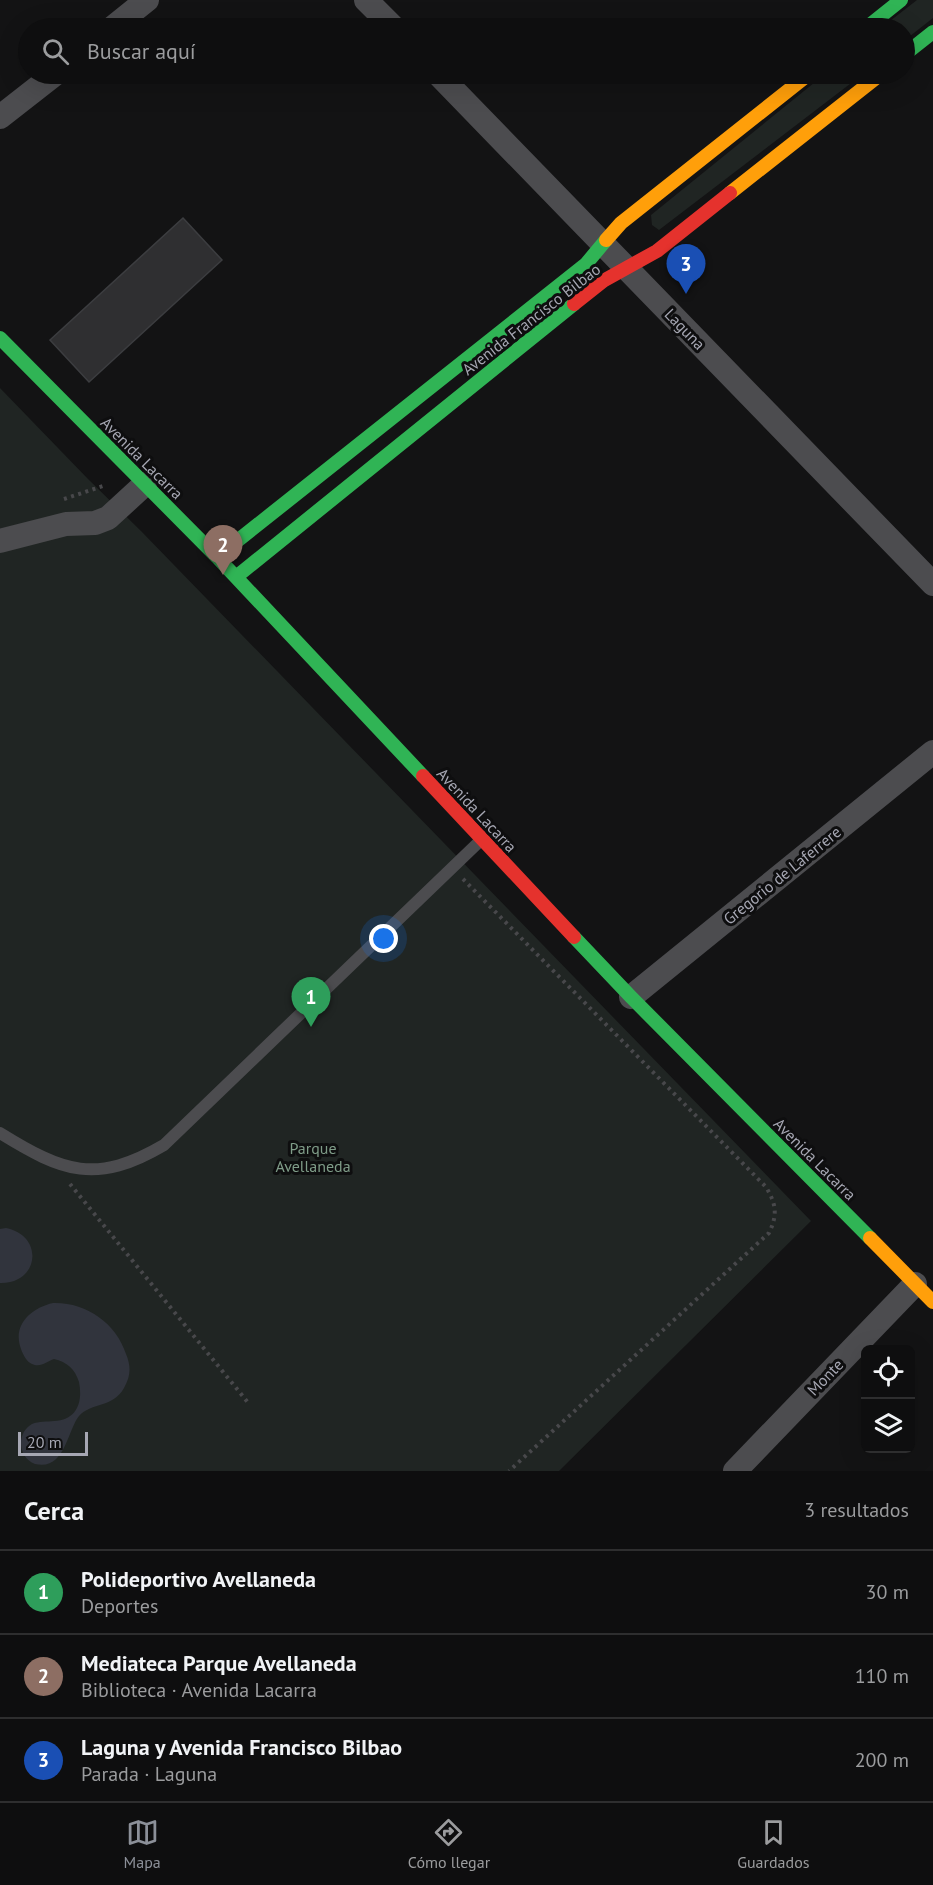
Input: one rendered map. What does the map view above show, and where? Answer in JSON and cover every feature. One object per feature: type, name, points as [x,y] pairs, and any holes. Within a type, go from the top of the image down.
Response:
[{"type":"street","points":[[124,18],[147,0]]},
{"type":"street","points":[[366,0],[384,18]]},
{"type":"street","points":[[878,18],[901,0]]},
{"type":"street","points":[[915,46],[933,32]]},
{"type":"street","points":[[0,117],[42,84]]},
{"type":"street","name":"Laguna","points":[[448,84],[933,584]]},
{"type":"street","name":"Avenida Francisco Bilbao","points":[[217,557],[586,264],[621,224],[796,84]]},
{"type":"street","name":"Avenida Francisco Bilbao","points":[[236,577],[603,281],[657,251],[868,84]]},
{"type":"street","name":"Avenida Lacarra","points":[[0,338],[217,557],[631,997],[933,1302]]},
{"type":"street","points":[[0,541],[66,524],[95,523],[108,518],[145,484]]},
{"type":"street","name":"Gregorio de Laferrere","points":[[631,997],[933,752]]},
{"type":"street","name":"Monte","points":[[747,1467],[915,1284]]},
{"type":"lane","points":[[0,1133],[52,1162],[74,1168],[96,1170],[122,1165],[143,1157],[164,1145],[481,840]]},
{"type":"path","points":[[452,868],[766,1187],[774,1200],[775,1212],[769,1233],[509,1471]]},
{"type":"path","points":[[52,1162],[250,1405]]},
{"type":"green space","points":[[917,0],[933,0],[933,18],[915,32],[915,18],[894,18]]},
{"type":"green space","points":[[813,84],[850,84],[659,230],[652,225],[651,215]]},
{"type":"green space","name":"Parque Avellaneda","points":[[0,388],[811,1221],[559,1471],[0,1471]]},
{"type":"shaded area","points":[[6,1228],[19,1233],[27,1240],[32,1249],[32,1259],[23,1276],[13,1281],[0,1283],[0,1229]]},
{"type":"shaded area","points":[[53,1303],[77,1306],[98,1316],[115,1333],[121,1343],[128,1358],[130,1371],[126,1384],[114,1399],[79,1416],[59,1456],[53,1462],[45,1465],[35,1464],[25,1456],[21,1445],[23,1433],[32,1424],[62,1420],[73,1413],[79,1403],[79,1382],[75,1373],[63,1362],[54,1359],[41,1365],[35,1365],[28,1362],[21,1349],[19,1332],[21,1325],[31,1313]]},
{"type":"building","points":[[183,218],[222,260],[89,382],[50,340]]},
{"type":"traffic: fast","points":[[878,18],[901,0]]},
{"type":"traffic: fast","points":[[915,46],[933,32]]},
{"type":"traffic: fast","points":[[217,557],[586,264],[606,240]]},
{"type":"traffic: fast","points":[[236,577],[574,304]]},
{"type":"traffic: fast","points":[[0,338],[217,557],[423,776]]},
{"type":"traffic: fast","points":[[574,937],[870,1238]]},
{"type":"traffic: slow","points":[[606,240],[621,223],[796,84]]},
{"type":"traffic: slow","points":[[730,193],[868,84]]},
{"type":"traffic: slow","points":[[870,1238],[933,1302]]},
{"type":"traffic: jam","points":[[574,304],[603,281],[657,251],[730,193]]},
{"type":"traffic: jam","points":[[423,776],[574,937]]},
{"type":"place","name":"Laguna y Avenida Francisco Bilbao","points":[[686,294]]},
{"type":"place","name":"Mediateca Parque Avellaneda","points":[[223,575]]},
{"type":"place","name":"Polideportivo Avellaneda","points":[[311,1027]]}]
